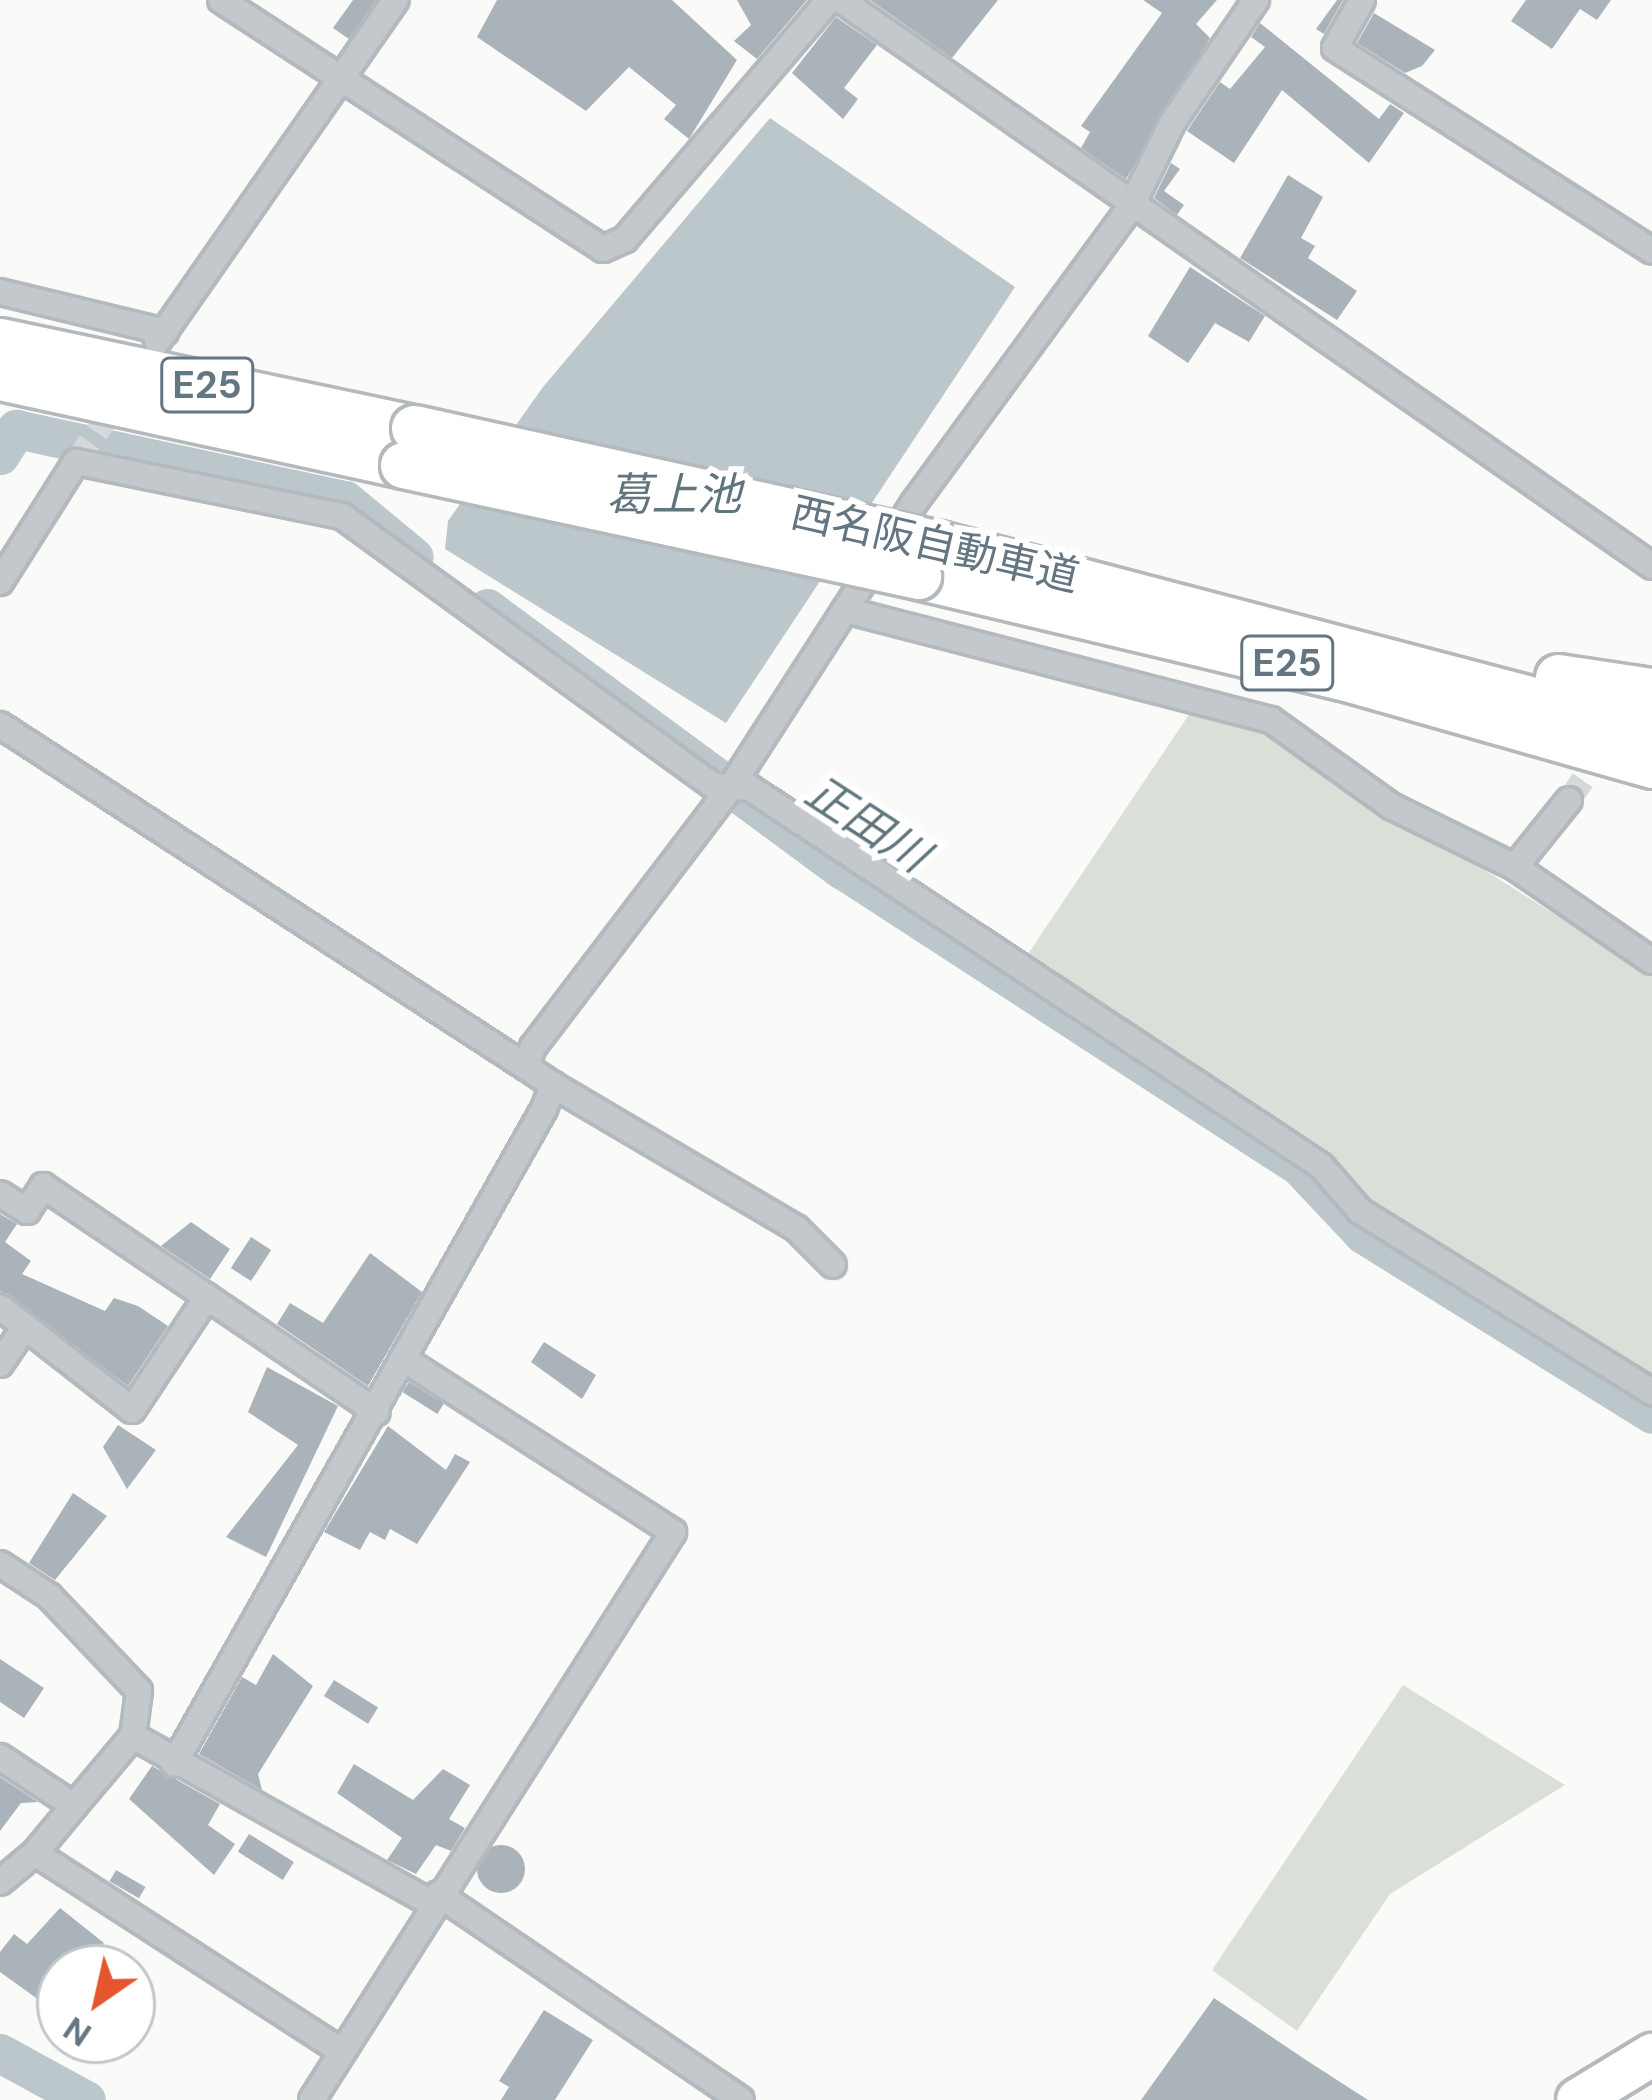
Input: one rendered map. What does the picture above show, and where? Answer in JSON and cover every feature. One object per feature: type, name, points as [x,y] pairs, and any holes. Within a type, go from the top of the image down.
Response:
[{"type":"highway","name":"西名阪自動車道","points":[[0,341],[409,447],[928,560],[1312,634],[1652,730]]},
{"type":"highway","name":"西名阪自動車道","points":[[0,377],[409,447]]},
{"type":"highway","name":"西名阪自動車道","points":[[928,560],[1652,765]]},
{"type":"highway","points":[[1312,634],[1652,691]]},
{"type":"highway","points":[[1343,677],[1652,780]]},
{"type":"highway","points":[[1578,2100],[1652,2055]]},
{"type":"street","points":[[220,0],[339,84],[603,250],[626,239],[829,0]]},
{"type":"street","points":[[0,292],[161,337],[396,0]]},
{"type":"street","points":[[842,0],[1652,566]]},
{"type":"street","points":[[526,1067],[730,788],[845,610],[1132,206],[1256,0]]},
{"type":"street","points":[[1362,0],[1335,48],[1652,251]]},
{"type":"street","points":[[0,582],[76,462],[342,516],[675,759],[730,788],[750,788],[1028,968],[1322,1166],[1360,1211],[1652,1392]]},
{"type":"street","points":[[845,610],[1271,720],[1390,806],[1514,868],[1652,961]]},
{"type":"street","points":[[0,725],[553,1085],[796,1228],[833,1265]]},
{"type":"street","points":[[1514,868],[1569,800]]},
{"type":"street","points":[[174,1764],[377,1412],[553,1085]]},
{"type":"street","points":[[0,1194],[27,1211],[43,1186],[377,1412]]},
{"type":"street","points":[[0,1307],[132,1409],[207,1297]]},
{"type":"street","points":[[0,1364],[25,1327]]},
{"type":"street","points":[[312,2100],[673,1532],[406,1360]]},
{"type":"street","points":[[0,1564],[49,1597],[139,1691],[133,1736],[35,1853],[0,1882]]},
{"type":"street","points":[[133,1736],[174,1764],[437,1900],[741,2100]]},
{"type":"street","points":[[0,1757],[74,1806]]},
{"type":"street","points":[[35,1853],[341,2050]]},
{"type":"shaded area","points":[[1192,710],[1270,734],[1652,976],[1652,1390],[1394,1230],[1026,957]]},
{"type":"shaded area","points":[[1403,1685],[1565,1785],[1390,1894],[1297,2031],[1212,1970]]},
{"type":"water","name":"葛上池","points":[[770,118],[1015,287],[726,723],[445,549],[448,521],[543,387]]},
{"type":"building","points":[[353,0],[376,0],[349,39],[333,28]]},
{"type":"building","points":[[497,0],[672,0],[737,60],[689,139],[664,119],[676,105],[629,67],[586,111],[477,37]]},
{"type":"building","points":[[737,0],[807,0],[757,59],[734,41],[751,25]]},
{"type":"building","points":[[870,0],[998,0],[952,58]]},
{"type":"building","points":[[1143,0],[1217,0],[1196,24],[1210,38],[1126,179],[1081,148],[1090,132],[1081,126],[1162,13]]},
{"type":"building","points":[[1337,0],[1343,0],[1324,34],[1316,29]]},
{"type":"building","points":[[1526,0],[1611,0],[1597,20],[1580,9],[1552,49],[1511,21]]},
{"type":"building","points":[[1374,13],[1435,50],[1422,66],[1405,73],[1357,43]]},
{"type":"building","points":[[836,17],[877,45],[844,88],[858,99],[843,119],[792,73]]},
{"type":"building","points":[[1260,23],[1379,119],[1390,104],[1404,113],[1369,163],[1282,90],[1234,163],[1187,131],[1220,82],[1230,89],[1265,47],[1251,37]]},
{"type":"building","points":[[1171,163],[1180,169],[1164,191],[1184,205],[1177,215],[1154,198]]},
{"type":"building","points":[[1288,175],[1323,197],[1301,238],[1315,246],[1308,258],[1357,291],[1337,320],[1240,258]]},
{"type":"building","points":[[1190,267],[1265,316],[1249,342],[1215,323],[1188,363],[1148,336]]},
{"type":"building","points":[[0,1214],[17,1224],[5,1242],[31,1261],[22,1274],[105,1311],[114,1298],[138,1306],[168,1326],[128,1386],[0,1291]]},
{"type":"building","points":[[191,1222],[230,1249],[210,1279],[161,1246]]},
{"type":"building","points":[[251,1237],[271,1250],[251,1281],[231,1268]]},
{"type":"building","points":[[370,1253],[422,1292],[368,1386],[277,1324],[290,1303],[323,1323]]},
{"type":"building","points":[[544,1342],[596,1375],[582,1399],[531,1362]]},
{"type":"building","points":[[267,1367],[338,1406],[266,1557],[226,1537],[298,1445],[248,1412]]},
{"type":"building","points":[[409,1382],[444,1404],[437,1414],[403,1392]]},
{"type":"building","points":[[118,1425],[156,1450],[127,1489],[103,1447]]},
{"type":"building","points":[[388,1426],[446,1470],[455,1454],[470,1462],[417,1544],[390,1529],[385,1540],[370,1532],[360,1550],[324,1532]]},
{"type":"building","points":[[73,1493],[107,1516],[55,1580],[29,1563]]},
{"type":"building","points":[[273,1654],[313,1686],[258,1774],[262,1790],[199,1754],[242,1677],[256,1685]]},
{"type":"building","points":[[0,1659],[44,1688],[24,1718],[0,1702]]},
{"type":"building","points":[[334,1680],[378,1708],[368,1724],[324,1696]]},
{"type":"building","points":[[354,1764],[413,1800],[443,1769],[470,1785],[449,1819],[465,1828],[451,1851],[436,1845],[416,1874],[387,1860],[402,1838],[337,1793]]},
{"type":"building","points":[[152,1766],[220,1804],[208,1825],[235,1844],[214,1875],[129,1799]]},
{"type":"building","points":[[0,1777],[38,1802],[21,1803],[0,1831]]},
{"type":"building","points":[[249,1834],[294,1862],[283,1880],[238,1852]]},
{"type":"building","points":[[501,1845],[518,1852],[525,1869],[518,1886],[501,1893],[484,1886],[477,1869],[484,1852]]},
{"type":"building","points":[[116,1870],[145,1887],[139,1898],[110,1881]]},
{"type":"building","points":[[60,1908],[104,1943],[36,1944],[36,1998],[0,1972],[0,1952],[14,1934],[27,1944]]},
{"type":"building","points":[[1214,1998],[1306,2060],[1368,2100],[1141,2100]]},
{"type":"building","points":[[544,2010],[593,2040],[555,2100],[501,2100],[509,2087],[499,2081]]},
{"type":"waterway","name":"正田川","points":[[0,455],[16,429],[345,500],[414,557]]},
{"type":"waterway","name":"正田川","points":[[487,608],[843,870],[1299,1166],[1363,1234],[1652,1414]]},
{"type":"waterway","points":[[0,2053],[86,2100]]},
{"type":"tunnel","points":[[76,462],[119,400]]},
{"type":"tunnel","points":[[1569,800],[1607,745]]}]
